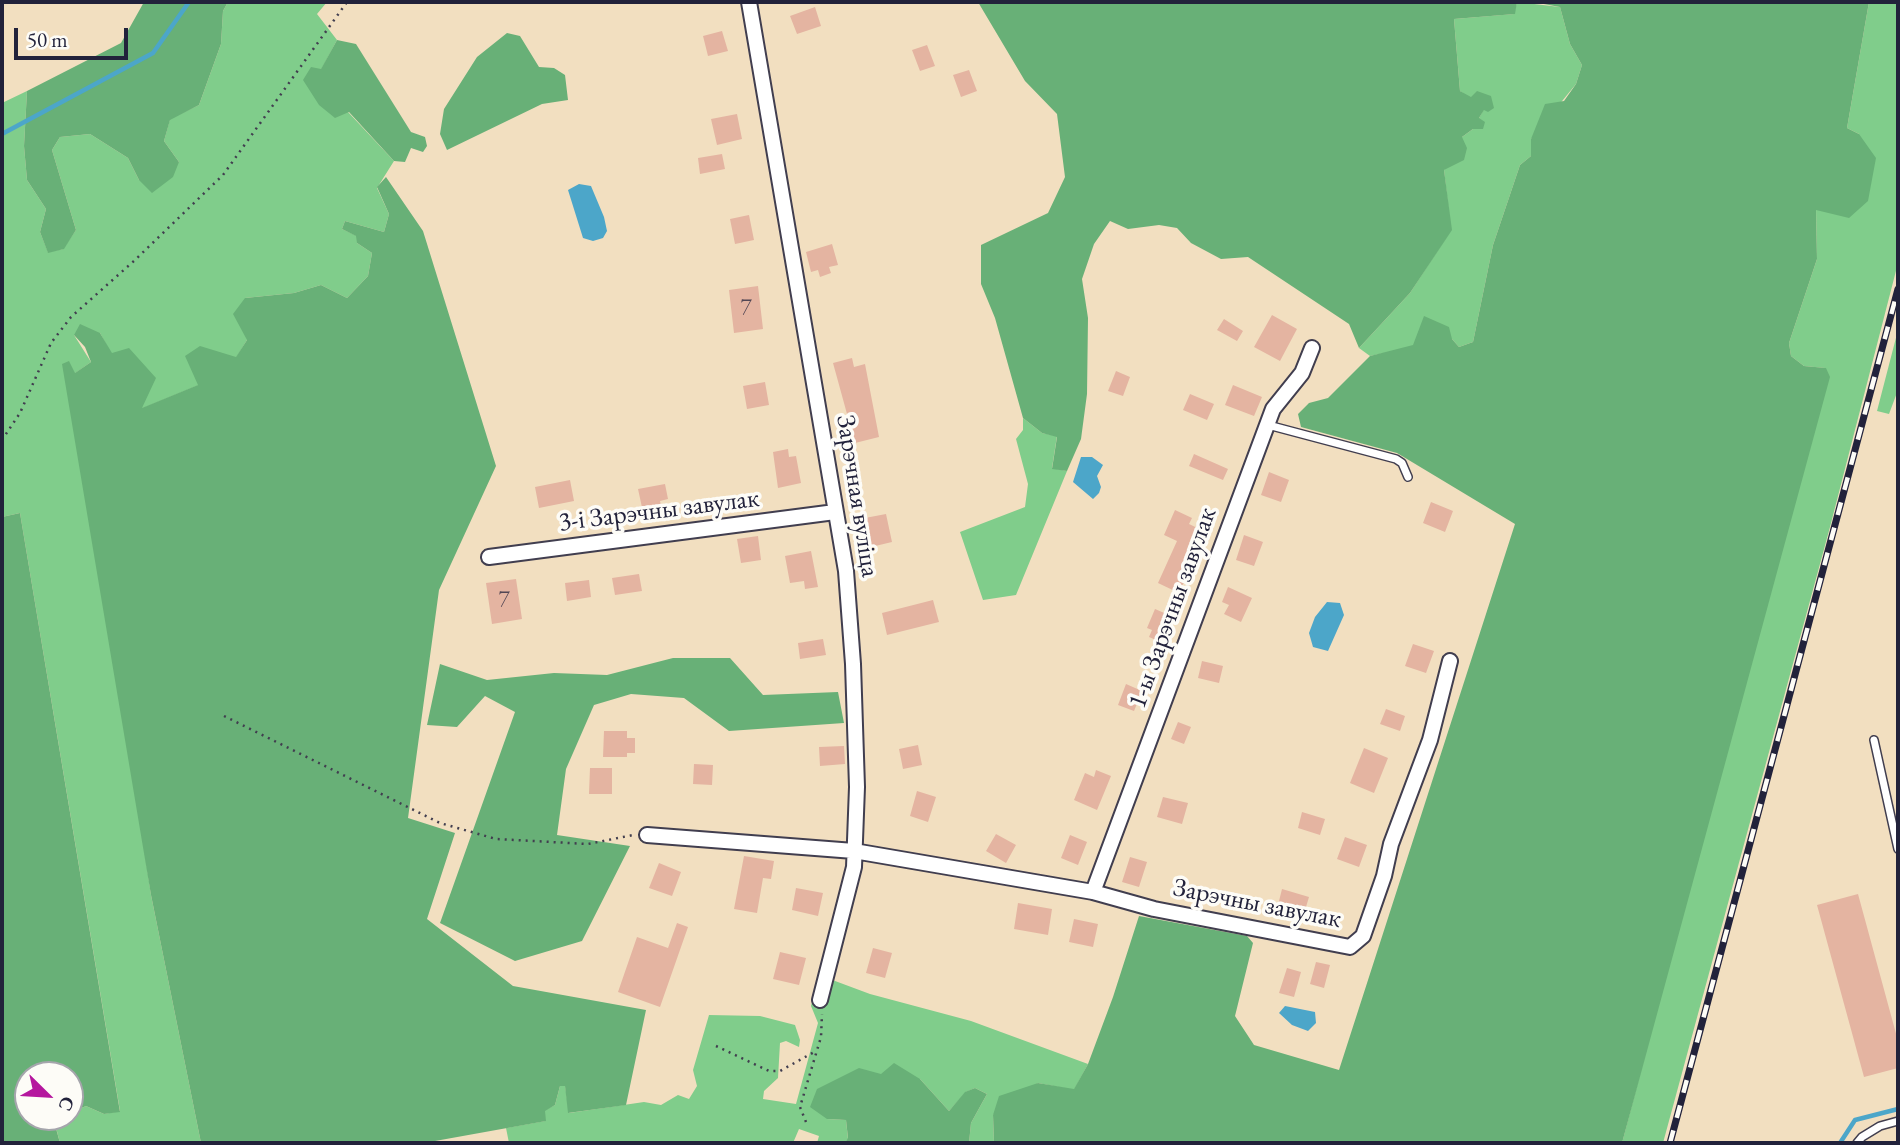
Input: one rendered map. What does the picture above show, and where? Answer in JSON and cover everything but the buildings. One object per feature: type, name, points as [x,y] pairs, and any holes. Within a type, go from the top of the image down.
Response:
[{"type":"street","name":"Зарэчная вуліца","points":[[749,2],[846,571],[857,720],[852,885],[820,1000]]},
{"type":"street","name":"1-ы Зарэчны завулак","points":[[1093,892],[1267,425],[1280,398],[1302,373],[1311,348]]},
{"type":"street","name":"3-і Зарэчны завулак","points":[[489,557],[835,512]]},
{"type":"street","name":"Зарэчны завулак","points":[[647,835],[854,851],[1093,892],[1154,909],[1345,947],[1355,945],[1363,936],[1384,876],[1391,844],[1430,740],[1450,662]]},
{"type":"lane","points":[[1267,425],[1396,459],[1402,463],[1408,477]]},
{"type":"lane","points":[[1874,740],[1898,849]]},
{"type":"lane","points":[[1857,1143],[1880,1126],[1898,1121]]},
{"type":"path","points":[[2,440],[20,413],[51,343],[71,317],[223,175],[347,2]]},
{"type":"path","points":[[224,716],[440,823],[462,830],[496,839],[588,844],[630,835],[647,835]]},
{"type":"path","points":[[806,1122],[800,1107],[823,1022],[820,1000]]},
{"type":"path","points":[[716,1046],[769,1071],[789,1067],[816,1051]]},
{"type":"green space","points":[[144,2],[228,2],[223,11],[221,44],[199,105],[170,120],[164,141],[179,162],[173,177],[152,193],[139,180],[128,158],[90,134],[60,137],[52,150],[76,230],[64,249],[48,253],[40,232],[46,209],[27,180],[24,146],[27,91],[121,43]]},
{"type":"green space","points":[[228,2],[327,2],[317,14],[337,40],[321,70],[348,112],[394,161],[377,188],[389,214],[384,232],[345,221],[342,229],[357,236],[357,243],[372,253],[368,276],[347,298],[321,285],[294,293],[245,298],[247,340],[236,358],[199,385],[141,409],[100,333],[74,335],[91,362],[74,374],[151,895],[201,1143],[60,1143],[57,1131],[84,1131],[84,1107],[104,1114],[120,1111],[20,513],[2,517],[2,103],[27,91],[24,146],[27,180],[46,209],[40,232],[48,252],[63,249],[76,230],[52,150],[60,137],[90,134],[128,158],[139,180],[179,162],[164,141],[170,119],[199,105],[221,44],[223,11]]},
{"type":"green space","points":[[978,2],[1517,2],[1515,14],[1454,19],[1460,91],[1471,97],[1477,91],[1491,96],[1494,108],[1488,112],[1484,110],[1479,118],[1485,122],[1483,129],[1473,129],[1462,137],[1467,148],[1464,160],[1444,170],[1452,230],[1410,293],[1359,348],[1349,324],[1248,257],[1221,259],[1191,243],[1177,228],[1159,225],[1128,229],[1110,221],[1094,244],[1082,279],[1088,318],[1087,394],[1081,439],[1067,471],[1052,469],[1057,437],[1042,433],[1023,418],[995,318],[981,284],[981,245],[1048,213],[1065,177],[1057,114],[1025,81]]},
{"type":"green space","points":[[1517,2],[1560,7],[1570,44],[1582,65],[1576,84],[1531,139],[1531,156],[1520,165],[1493,245],[1473,342],[1459,347],[1452,339],[1370,356],[1359,348],[1410,293],[1451,230],[1444,170],[1462,137],[1473,129],[1484,109],[1460,91],[1454,19],[1514,14]]},
{"type":"green space","points":[[1533,2],[1869,2],[1847,128],[1859,134],[1876,158],[1868,201],[1849,218],[1816,210],[1817,259],[1789,343],[1791,356],[1804,366],[1826,368],[1830,377],[1622,1143],[994,1143],[993,1115],[999,1096],[1038,1083],[1074,1089],[1088,1064],[1139,916],[1247,936],[1253,943],[1235,1016],[1254,1045],[1339,1070],[1515,524],[1397,453],[1301,427],[1298,414],[1309,403],[1328,398],[1370,356],[1413,345],[1424,316],[1449,327],[1452,339],[1459,347],[1473,342],[1493,245],[1520,165],[1531,156],[1531,139],[1545,104],[1564,101],[1576,84],[1582,65],[1570,44],[1560,7]]},
{"type":"green space","points":[[1869,2],[1898,2],[1898,263],[1830,527],[1663,1143],[1622,1143],[1825,368],[1804,366],[1791,356],[1789,343],[1817,259],[1816,209],[1859,134],[1847,128]]},
{"type":"green space","points":[[507,33],[520,36],[539,67],[554,68],[565,75],[568,100],[542,104],[447,150],[440,134],[444,109],[477,57]]},
{"type":"green space","points":[[337,40],[356,44],[411,132],[425,137],[427,146],[423,152],[411,148],[405,162],[394,161],[349,112],[335,118],[319,105],[303,80],[311,67],[321,69]]},
{"type":"green space","points":[[386,177],[423,231],[496,466],[439,590],[408,818],[455,833],[427,919],[513,986],[646,1010],[626,1105],[568,1113],[565,1086],[560,1086],[555,1105],[545,1111],[546,1121],[424,1143],[201,1143],[151,895],[62,364],[69,361],[75,373],[91,362],[85,347],[74,335],[80,324],[100,333],[112,353],[129,348],[156,378],[142,408],[198,385],[185,356],[200,346],[236,357],[247,340],[233,314],[245,298],[294,293],[321,285],[347,298],[368,276],[372,253],[357,243],[356,236],[342,229],[345,221],[384,232],[389,214],[377,187]]},
{"type":"green space","points":[[1898,330],[1898,390],[1889,414],[1877,411]]},
{"type":"green space","points":[[1023,418],[1042,433],[1057,436],[1052,468],[1067,471],[1016,595],[983,600],[960,532],[1025,507],[1028,484],[1016,439],[1023,430]]},
{"type":"green space","points":[[20,513],[120,1112],[104,1114],[84,1107],[84,1061],[14,1061],[14,1131],[57,1131],[60,1143],[2,1143],[2,517]]},
{"type":"green space","points":[[673,658],[730,658],[763,695],[838,692],[844,723],[729,731],[684,698],[631,694],[594,705],[566,769],[557,835],[630,846],[582,941],[515,961],[440,923],[515,712],[485,696],[457,727],[427,725],[440,664],[487,680],[554,673],[607,675]]},
{"type":"green space","points":[[819,975],[870,994],[971,1021],[1088,1064],[1074,1090],[1038,1083],[993,1115],[994,1143],[969,1143],[971,1123],[987,1094],[975,1088],[966,1092],[949,1111],[920,1079],[827,1119],[846,1120],[848,1139],[845,1143],[817,1143],[819,1136],[799,1129],[793,1143],[509,1143],[506,1128],[545,1121],[545,1110],[555,1105],[560,1086],[565,1085],[569,1113],[644,1102],[661,1105],[678,1095],[689,1099],[697,1086],[693,1070],[709,1015],[760,1016],[795,1025],[800,1040],[799,1047],[786,1041],[780,1043],[778,1078],[764,1091],[763,1099],[796,1104],[818,1023],[811,1006]]},
{"type":"green space","points":[[894,1063],[920,1079],[949,1111],[965,1092],[975,1088],[987,1094],[971,1123],[969,1143],[845,1143],[848,1138],[846,1120],[827,1119],[810,1107],[817,1089],[859,1068],[881,1074]]},
{"type":"water","points":[[579,184],[591,186],[604,217],[607,231],[603,238],[593,241],[583,238],[568,190]]},
{"type":"water","points":[[1081,457],[1092,457],[1103,465],[1097,476],[1101,487],[1093,499],[1073,482]]},
{"type":"water","points":[[1327,602],[1340,603],[1344,615],[1328,651],[1313,647],[1309,633],[1315,617]]},
{"type":"water","points":[[1285,1006],[1315,1012],[1316,1023],[1308,1031],[1292,1025],[1279,1013]]},
{"type":"waterway","points":[[2,134],[153,53],[189,2]]},
{"type":"waterway","points":[[1840,1143],[1855,1120],[1898,1109]]},
{"type":"railway","points":[[1670,1143],[1898,289]]}]
